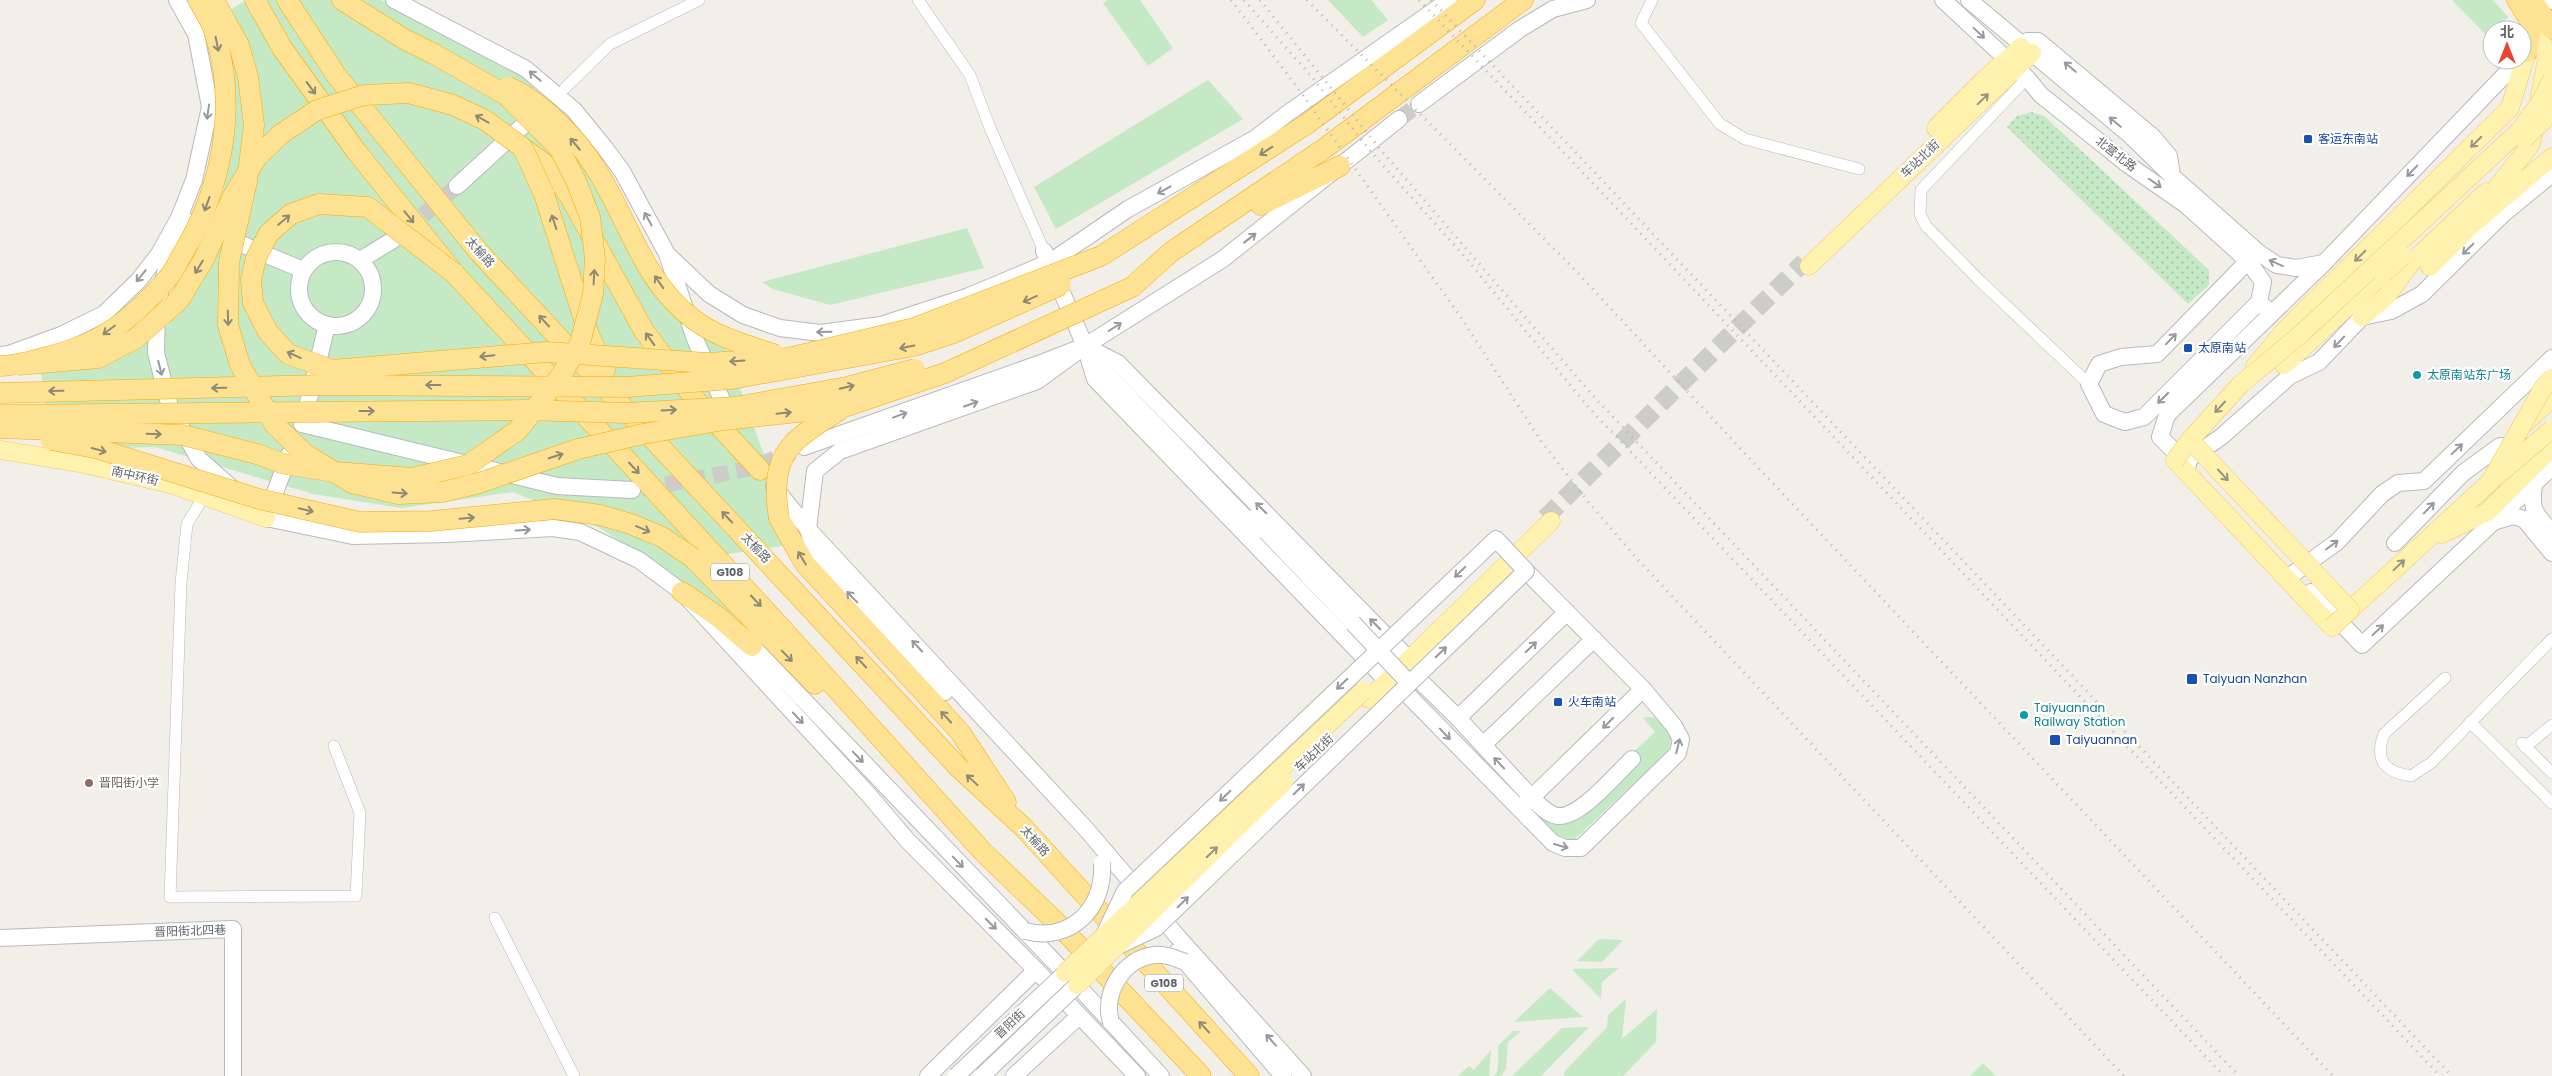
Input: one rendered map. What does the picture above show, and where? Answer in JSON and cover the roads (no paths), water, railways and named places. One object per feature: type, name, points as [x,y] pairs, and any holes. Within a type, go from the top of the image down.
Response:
[{"type":"highway","points":[[9,365],[98,338],[128,316],[168,278],[188,244],[212,189],[223,147],[226,88],[215,33],[198,0]]},
{"type":"highway","points":[[214,0],[240,45],[248,77],[254,125],[247,181],[229,262],[228,325],[240,365],[274,424],[305,454],[352,483],[398,494],[443,492],[479,483],[578,449],[643,434],[724,420],[844,407],[945,373],[1132,287],[1171,252],[1339,138],[1523,0]]},
{"type":"highway","name":"G108","points":[[255,0],[282,48],[350,143],[454,273],[788,635],[983,852],[1056,922],[1201,1076]]},
{"type":"highway","name":"太榆路","points":[[287,0],[336,75],[478,251],[618,399],[959,768],[1024,828],[1249,1076]]},
{"type":"highway","points":[[0,429],[183,435],[257,454],[284,464],[335,472],[412,478],[468,465],[518,430],[562,374],[580,343],[594,294],[595,258],[590,217],[576,181],[559,148],[506,95],[404,39],[342,0]]},
{"type":"highway","points":[[0,393],[329,385],[627,387],[732,379],[922,344],[954,333],[1060,286],[1101,256],[1307,124],[1475,0]]},
{"type":"highway","points":[[2518,0],[2531,22],[2531,41],[2536,45]]},
{"type":"highway","points":[[2532,0],[2536,45]]},
{"type":"highway","points":[[2536,0],[2552,9]]},
{"type":"highway","points":[[454,65],[520,92],[554,118],[596,168],[628,233],[660,285],[692,318],[722,337],[788,358]]},
{"type":"highway","points":[[9,365],[98,358],[135,339],[179,300],[203,261],[233,196],[258,157],[281,134],[317,110],[364,95],[409,93],[453,105],[485,120],[550,168],[570,197],[644,331],[698,403],[760,470]]},
{"type":"highway","points":[[523,148],[544,194],[590,336],[618,399]]},
{"type":"highway","points":[[0,415],[526,410],[627,413],[735,407],[847,388],[960,356],[1075,304],[1298,185],[1340,166]]},
{"type":"highway","points":[[454,273],[368,207],[320,204],[291,214],[269,233],[256,258],[250,280],[253,303],[268,332],[288,354],[332,370],[547,352],[708,363],[788,358],[914,328],[1101,256]]},
{"type":"highway","points":[[844,407],[790,446],[778,473],[776,500],[779,518],[805,564],[960,732],[1024,828]]},
{"type":"highway","points":[[0,429],[94,448],[259,499],[360,522],[432,521],[555,509],[600,515],[631,524],[662,537],[693,558],[860,733],[983,852]]},
{"type":"highway","points":[[682,592],[717,616],[752,646]]},
{"type":"main road","points":[[177,0],[196,34],[210,107],[194,180],[179,218],[157,305],[156,353],[170,407],[199,459],[266,518],[352,536],[448,534],[553,528],[580,532],[639,560],[682,592],[868,794],[907,840],[1036,970],[1136,1076]]},
{"type":"main road","points":[[394,0],[526,68],[561,91],[622,171],[668,254],[695,339],[739,437],[760,470],[808,529],[1086,829],[1176,936],[1303,1076]]},
{"type":"main road","points":[[1101,256],[1288,113],[1449,0]]},
{"type":"main road","points":[[1419,104],[1520,28],[1553,9],[1587,0]]},
{"type":"main road","name":"北营北路","points":[[1943,0],[2016,68],[2041,95],[2127,164],[2186,205],[2248,261],[2262,282],[2265,307]]},
{"type":"main road","name":"北营北路","points":[[1969,0],[2130,135],[2172,176],[2259,253],[2277,265],[2296,268],[2324,263]]},
{"type":"main road","points":[[2027,49],[2028,41],[2038,41],[2153,137],[2169,156],[2172,176]]},
{"type":"main road","points":[[2536,45],[2510,108],[2286,329],[2175,460],[2332,627],[2490,482],[2552,429]]},
{"type":"main road","points":[[2430,267],[2474,223],[2518,174],[2531,144],[2547,58],[2536,45]]},
{"type":"main road","points":[[2248,261],[2157,354],[2121,358],[2099,364],[2089,384],[2104,414],[2125,422],[2144,417],[2265,307],[2324,263],[2536,45]]},
{"type":"main road","name":"车站北街","points":[[1807,264],[2016,68],[2027,49]]},
{"type":"main road","points":[[2041,95],[2036,76],[2044,71],[2058,74]]},
{"type":"main road","points":[[2240,385],[2302,333],[2519,131],[2541,101],[2552,79]]},
{"type":"main road","points":[[457,186],[561,91]]},
{"type":"main road","points":[[2284,365],[2383,274],[2544,120],[2552,105]]},
{"type":"main road","points":[[1283,1076],[1022,768],[830,574],[814,551],[808,529],[815,471],[840,451],[1037,381],[1085,346],[1223,259],[1399,119]]},
{"type":"main road","points":[[668,254],[709,294],[743,315],[780,328],[820,332],[882,325],[969,296],[1047,257],[1128,209],[1252,140]]},
{"type":"main road","points":[[2185,462],[2221,437],[2290,376],[2319,362],[2362,317],[2387,296],[2410,264],[2518,174],[2552,157]]},
{"type":"main road","points":[[2362,317],[2392,311],[2422,294],[2502,215],[2552,174]]},
{"type":"main road","points":[[2474,223],[2502,215]]},
{"type":"main road","points":[[179,218],[304,270]]},
{"type":"main road","points":[[0,355],[9,354],[61,335],[104,314],[143,274],[159,254],[179,218]]},
{"type":"main road","points":[[360,260],[393,240]]},
{"type":"main road","points":[[336,252],[348,254],[360,260],[368,270],[373,294],[369,306],[362,316],[352,323],[340,326],[327,326],[312,317],[301,304],[298,292],[299,281],[304,270],[312,260],[323,254],[336,252]]},
{"type":"main road","points":[[1047,257],[1085,346],[1095,379],[1404,677]]},
{"type":"main road","points":[[2362,317],[2383,274]]},
{"type":"main road","points":[[2265,307],[2167,415],[2160,437],[2362,645],[2552,467]]},
{"type":"main road","points":[[266,518],[302,424],[327,326]]},
{"type":"main road","points":[[1085,346],[1105,372],[1159,424],[1377,652],[1404,677],[1458,718],[1545,810],[1557,816],[1569,815],[1580,809],[1632,759]]},
{"type":"main road","points":[[804,447],[961,393],[1085,346],[1118,363],[1404,677],[1519,810],[1553,843],[1565,848],[1581,848],[1678,753],[1681,739],[1679,733],[1643,689],[1496,539],[1377,652],[1125,891],[1108,942]]},
{"type":"main road","points":[[2293,574],[2337,542],[2382,494],[2398,483],[2424,481],[2552,358]]},
{"type":"main road","points":[[2490,482],[2544,388],[2552,378]]},
{"type":"main road","points":[[2395,543],[2463,473],[2500,446],[2552,398]]},
{"type":"main road","points":[[302,424],[557,486],[632,490]]},
{"type":"main road","points":[[2190,440],[2350,610]]},
{"type":"main road","points":[[2500,446],[2552,446]]},
{"type":"main road","points":[[2421,545],[2487,512],[2552,446]]},
{"type":"main road","name":"南中环街","points":[[0,450],[80,463],[174,485],[266,518]]},
{"type":"main road","points":[[2534,485],[2531,502],[2535,515],[2552,532]]},
{"type":"main road","points":[[2496,521],[2514,516],[2524,519],[2552,553]]},
{"type":"main road","points":[[1108,942],[1146,916],[1366,694],[1404,677],[1548,519]]},
{"type":"main road","points":[[1071,979],[1108,942],[1146,916],[1404,677],[1530,575]]},
{"type":"main road","points":[[1458,718],[1567,612]]},
{"type":"main road","points":[[1483,745],[1594,639]]},
{"type":"main road","points":[[752,646],[1112,1022],[1161,1076]]},
{"type":"main road","points":[[1519,810],[1643,689]]},
{"type":"main road","points":[[1025,931],[1038,935],[1055,933],[1072,925],[1088,914],[1103,882],[1102,863]]},
{"type":"main road","name":"晋阳街北四巷","points":[[0,938],[233,929],[233,1076]]},
{"type":"main road","points":[[1112,1022],[1108,1012],[1111,990],[1132,964],[1152,955],[1168,955],[1185,962]]},
{"type":"main road","points":[[928,1076],[1036,970]]},
{"type":"main road","name":"晋阳街","points":[[956,1076],[1071,979]]},
{"type":"main road","name":"晋阳街","points":[[982,1076],[1071,979]]},
{"type":"main road","points":[[1014,1076],[1079,1016]]},
{"type":"street","points":[[561,91],[610,44],[698,0]]},
{"type":"street","points":[[918,0],[970,74],[990,128],[1047,257]]},
{"type":"street","points":[[1652,0],[1641,23],[1720,124],[1745,139],[1859,169]]},
{"type":"street","points":[[2016,68],[1921,190],[1920,214],[1926,226],[1979,280],[2089,384]]},
{"type":"street","points":[[204,496],[187,524],[181,583],[170,897],[356,896],[360,813],[334,746]]},
{"type":"street","points":[[2445,678],[2384,734],[2379,746],[2381,759],[2395,774],[2412,776],[2431,763],[2552,639]]},
{"type":"street","points":[[2470,722],[2552,803]]},
{"type":"street","points":[[2552,725],[2524,745],[2552,773]]},
{"type":"street","points":[[495,918],[574,1076]]},
{"type":"tunnel","points":[[1399,119],[1419,104]]},
{"type":"tunnel","points":[[405,231],[457,186]]},
{"type":"tunnel","points":[[1545,518],[1804,262]]},
{"type":"tunnel","points":[[642,489],[747,469],[793,452]]},
{"type":"railway","points":[[1231,0],[1297,87],[1460,316],[1541,441],[1589,503],[1639,561],[2124,1076]]},
{"type":"railway","points":[[1244,0],[1311,76],[1372,153],[1464,256],[1589,408],[2224,1076]]},
{"type":"railway","points":[[1260,0],[1381,150],[1595,398],[2239,1076]]},
{"type":"railway","points":[[1307,0],[1576,271],[1750,459],[2333,1076]]},
{"type":"railway","points":[[1419,0],[2440,1076]]},
{"type":"railway","points":[[1431,0],[2452,1076]]},
{"type":"place","name":"客运东南站","points":[[2308,139]]},
{"type":"place","name":"太原南站","points":[[2188,348]]},
{"type":"place","name":"太原南站东广场","points":[[2417,375]]},
{"type":"place","name":"Taiyuan Nanzhan","points":[[2192,679]]},
{"type":"place","name":"火车南站","points":[[1558,702]]},
{"type":"place","name":"Taiyuannan Railway Station","points":[[2024,715]]},
{"type":"place","name":"Taiyuannan","points":[[2055,740]]},
{"type":"place","name":"晋阳街小学","points":[[89,783]]}]
